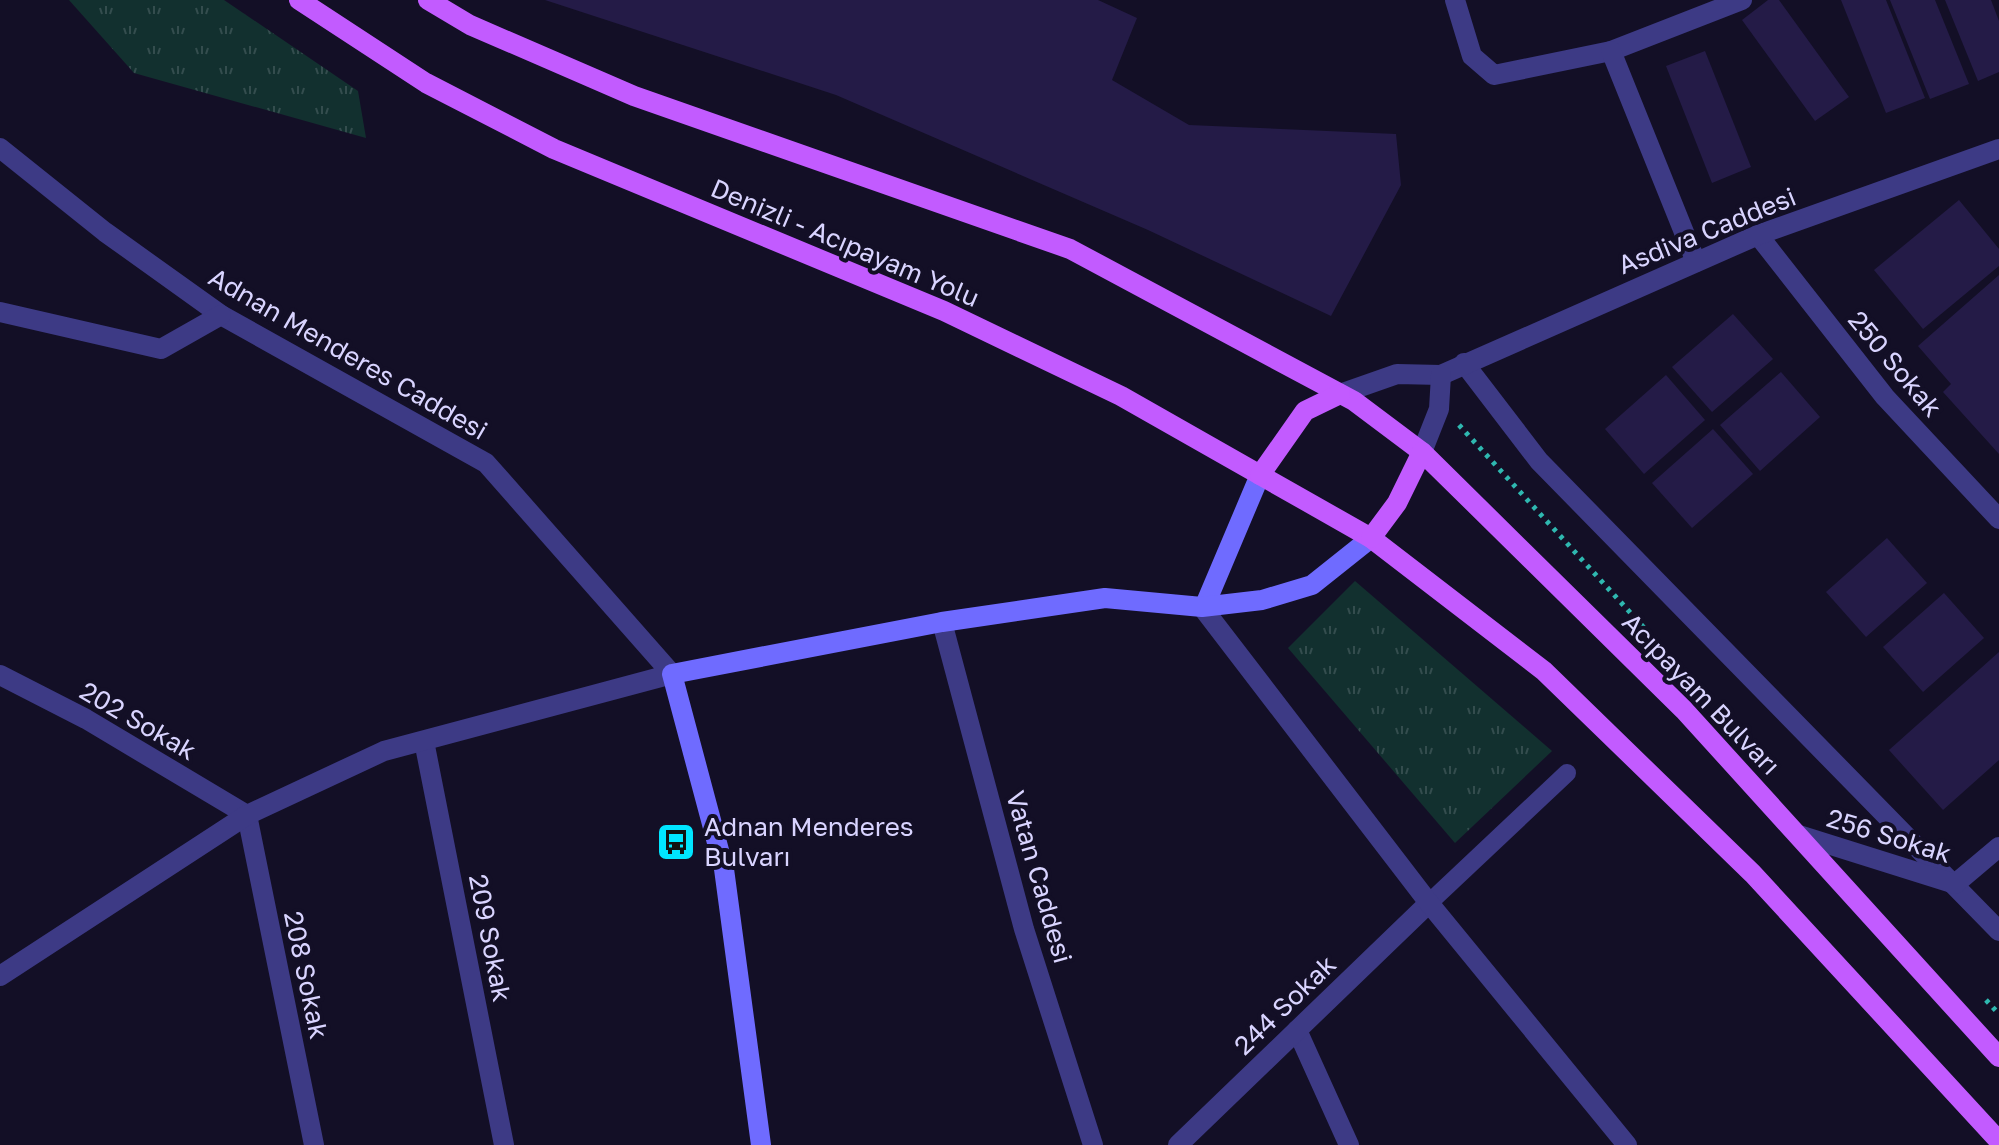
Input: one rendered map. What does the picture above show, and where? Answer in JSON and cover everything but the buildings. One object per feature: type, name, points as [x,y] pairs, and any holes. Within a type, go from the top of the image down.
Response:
[{"type":"main road","name":"Denizli - Acıpayam Yolu","points":[[299,0],[426,83],[554,149],[944,311],[1121,396],[1371,538]]},
{"type":"main road","points":[[428,0],[470,25],[634,96],[1070,249],[1340,394]]},
{"type":"main road","points":[[1203,606],[1260,475],[1305,411],[1340,394]]},
{"type":"main road","name":"Acıpayam Bulvarı","points":[[1340,394],[1422,452],[1684,710],[1999,1057]]},
{"type":"main road","points":[[761,1145],[724,869],[672,674],[942,622],[1105,598],[1203,606],[1262,600],[1312,585],[1371,538],[1397,503],[1422,452]]},
{"type":"main road","points":[[1371,538],[1544,671],[1753,874],[1999,1141]]},
{"type":"street","points":[[1455,0],[1472,56],[1494,75],[1611,51],[1742,0]]},
{"type":"street","points":[[1611,51],[1696,262]]},
{"type":"street","name":"Adnan Menderes Caddesi","points":[[0,148],[105,232],[221,315],[486,463],[672,674]]},
{"type":"street","name":"Asdiva Caddesi","points":[[1340,394],[1397,374],[1441,375],[1758,235],[1999,149]]},
{"type":"street","name":"250 Sokak","points":[[1758,235],[1885,397],[1999,519]]},
{"type":"street","points":[[0,312],[161,349],[221,315]]},
{"type":"street","points":[[1464,363],[1539,461],[1998,927]]},
{"type":"street","points":[[1422,452],[1439,409],[1441,375]]},
{"type":"street","points":[[1203,606],[1429,903],[1627,1145]]},
{"type":"street","name":"Vatan Caddesi","points":[[942,622],[1024,929],[1093,1145]]},
{"type":"street","points":[[0,976],[247,815],[384,751],[672,674]]},
{"type":"street","name":"202 Sokak","points":[[0,675],[86,719],[247,815]]},
{"type":"street","name":"209 Sokak","points":[[424,741],[504,1145]]},
{"type":"street","name":"208 Sokak","points":[[247,815],[314,1145]]},
{"type":"street","name":"256 Sokak","points":[[1799,835],[1955,884],[1999,847]]},
{"type":"street","name":"244 Sokak","points":[[1178,1145],[1429,903]]},
{"type":"street","points":[[1297,1030],[1349,1145]]},
{"type":"lane","points":[[1429,903],[1567,773]]},
{"type":"green space","points":[[69,0],[224,0],[358,91],[366,138],[134,73]]},
{"type":"green space","points":[[1355,581],[1552,751],[1455,843],[1288,648]]},
{"type":"place","name":"Adnan Menderes Bulvarı","points":[[676,842]]}]
